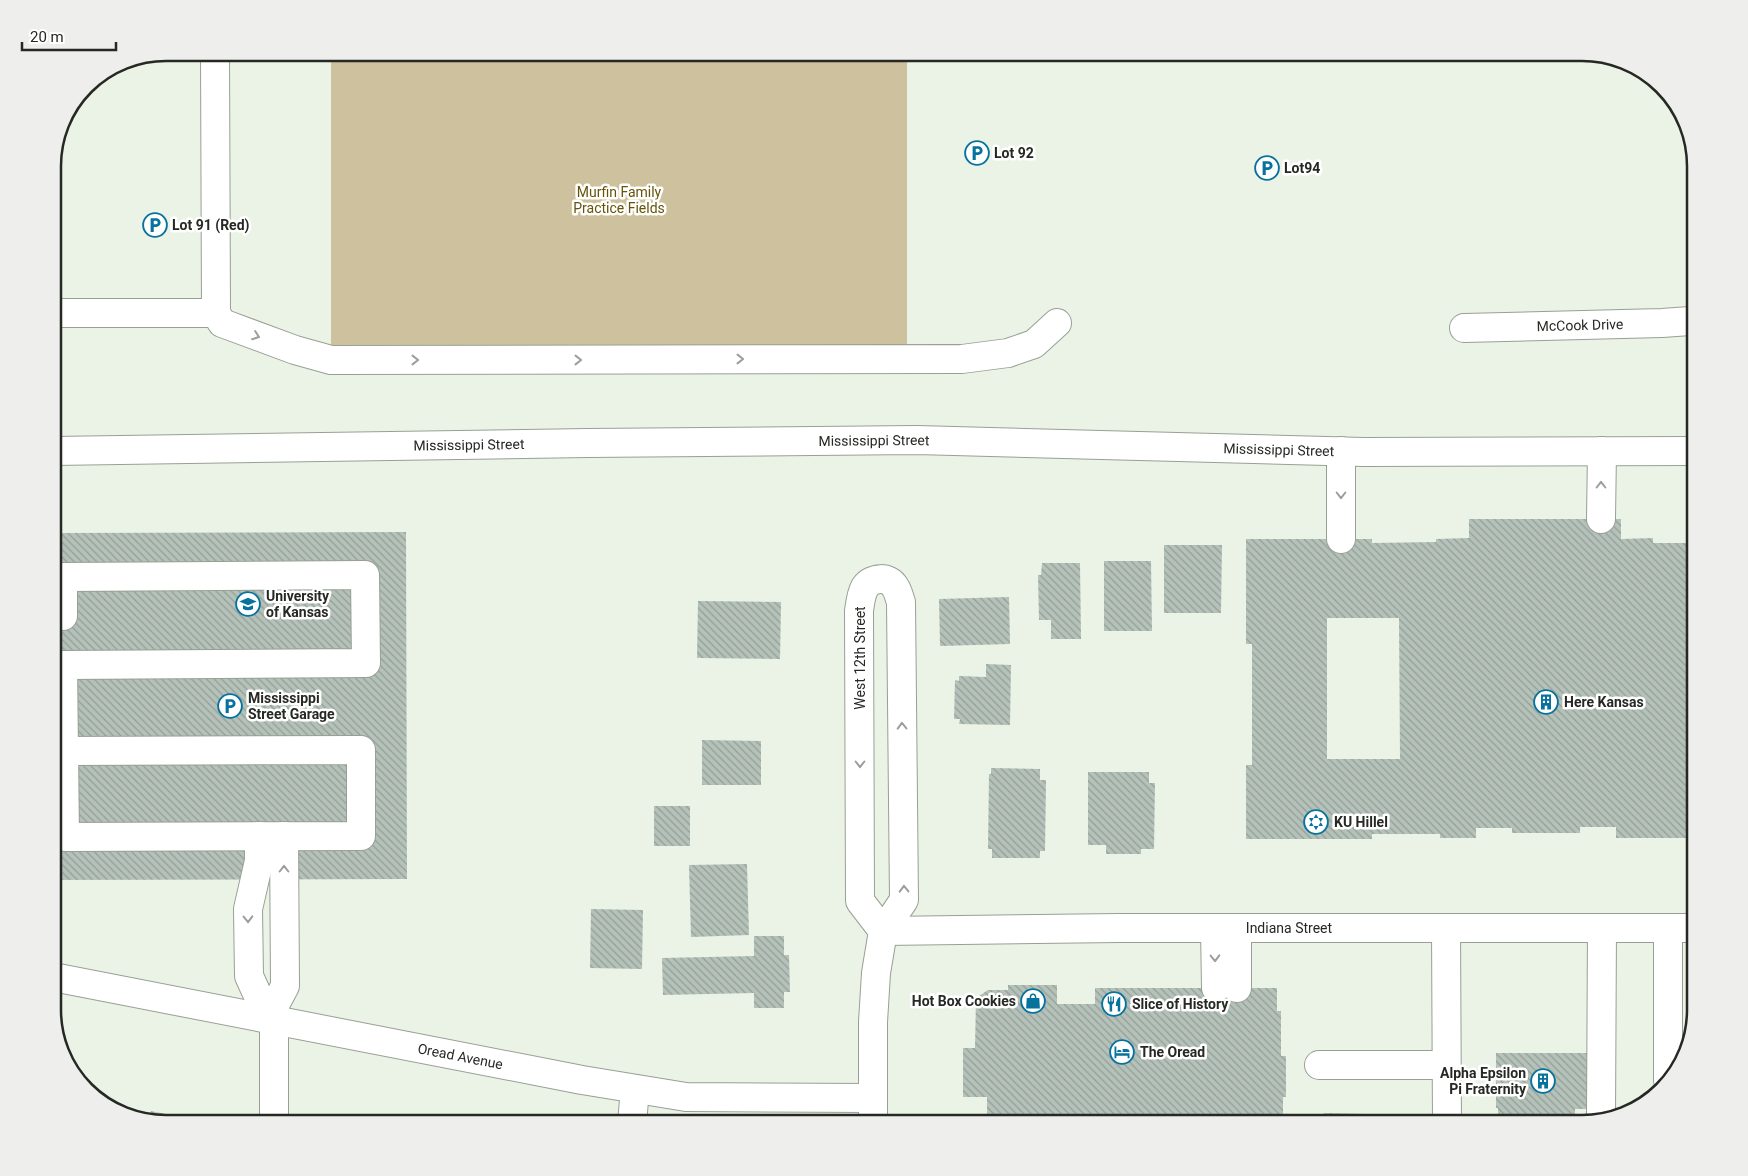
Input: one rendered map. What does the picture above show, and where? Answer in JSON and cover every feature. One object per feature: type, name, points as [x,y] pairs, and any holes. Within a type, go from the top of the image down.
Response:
[{"type":"street","points":[[215,61],[216,313],[222,323],[295,350],[331,360],[962,358],[1008,353],[1034,344],[1057,323]]},
{"type":"street","points":[[61,313],[216,313]]},
{"type":"street","name":"McCook Drive","points":[[1464,328],[1662,323],[1687,320]]},
{"type":"street","name":"Mississippi Street","points":[[61,451],[917,440],[1341,451],[1687,451]]},
{"type":"street","points":[[1341,451],[1341,539]]},
{"type":"street","points":[[1601,519],[1602,451]]},
{"type":"street","points":[[64,616],[64,577],[365,575],[366,663],[64,665],[64,752],[64,837],[267,844],[361,836],[361,750],[64,752]]},
{"type":"street","name":"West 12th Street","points":[[873,1111],[873,1022],[876,973],[883,931],[904,900],[901,602],[895,585],[879,578],[870,582],[864,588],[859,611],[860,901],[883,931]]},
{"type":"street","points":[[267,844],[274,1115]]},
{"type":"street","points":[[267,844],[285,986],[271,1019]]},
{"type":"street","points":[[1226,928],[1226,988]]},
{"type":"street","name":"Indiana Street","points":[[883,931],[1226,928],[1687,928]]},
{"type":"street","points":[[1446,928],[1447,1115]]},
{"type":"street","points":[[1601,1113],[1602,928]]},
{"type":"street","points":[[1668,928],[1668,1069]]},
{"type":"street","name":"Oread Avenue","points":[[61,979],[635,1089],[686,1097],[873,1111]]},
{"type":"street","points":[[1319,1065],[1446,1065]]},
{"type":"street","points":[[633,1115],[635,1089]]},
{"type":"green space","name":"Murfin Family Practice Fields","points":[[331,61],[907,61],[907,348],[331,348]]},
{"type":"building","name":"Here Kansas","points":[[1469,519],[1621,519],[1621,539],[1653,538],[1653,543],[1687,543],[1687,838],[1616,838],[1616,827],[1580,827],[1580,833],[1512,833],[1512,828],[1476,828],[1476,838],[1440,838],[1440,834],[1372,834],[1372,839],[1246,839],[1246,765],[1252,765],[1252,644],[1246,644],[1246,539],[1372,539],[1372,543],[1436,542],[1436,539],[1469,538]],"holes":[[[1327,618],[1399,618],[1400,759],[1327,759]]]},
{"type":"building","name":"Mississippi Street Garage","points":[[406,532],[407,879],[61,880],[61,533]]},
{"type":"building","points":[[1164,545],[1222,545],[1221,613],[1164,613]]},
{"type":"building","points":[[1104,561],[1151,561],[1152,631],[1104,631]]},
{"type":"building","points":[[1042,563],[1080,563],[1081,639],[1051,639],[1051,620],[1039,620],[1038,575],[1041,575]]},
{"type":"building","points":[[1009,597],[1010,644],[940,646],[939,599]]},
{"type":"building","points":[[698,601],[781,602],[780,659],[697,658]]},
{"type":"building","points":[[986,664],[1011,665],[1010,725],[959,724],[960,719],[954,719],[955,680],[959,681],[959,676],[986,677]]},
{"type":"building","points":[[702,740],[761,741],[761,785],[702,785]]},
{"type":"building","points":[[991,768],[1040,769],[1040,780],[1046,780],[1045,851],[1040,851],[1040,858],[992,858],[992,849],[988,849],[989,774],[991,774]]},
{"type":"building","points":[[1088,772],[1149,772],[1149,783],[1155,783],[1154,849],[1141,849],[1141,854],[1106,854],[1106,845],[1088,845]]},
{"type":"building","points":[[654,806],[690,806],[690,846],[654,846]]},
{"type":"building","points":[[747,864],[749,935],[691,937],[689,865]]},
{"type":"building","points":[[591,909],[643,910],[642,969],[590,968]]},
{"type":"building","points":[[754,936],[784,936],[784,955],[789,955],[790,992],[784,992],[784,1008],[754,1008],[754,993],[663,995],[662,958],[754,956]]},
{"type":"building","name":"The Oread","points":[[1008,985],[1057,985],[1057,1004],[1095,1004],[1095,988],[1277,988],[1277,1011],[1281,1011],[1281,1056],[1286,1056],[1286,1097],[1283,1097],[1283,1115],[987,1115],[987,1097],[963,1097],[963,1048],[975,1048],[976,998],[988,990],[1008,990]]},
{"type":"building","name":"Alpha Epsilon Pi Fraternity","points":[[1496,1053],[1590,1053],[1590,1109],[1575,1109],[1575,1115],[1498,1115],[1498,1108],[1496,1108]]},
{"type":"building","points":[[151,1111],[170,1115],[167,1115],[151,1114]]},
{"type":"building","points":[[1324,1113],[1364,1114],[1364,1115],[1324,1115]]},
{"type":"place","name":"Lot 92","points":[[977,153]]},
{"type":"place","name":"Lot94","points":[[1267,168]]},
{"type":"place","name":"Lot 91 (Red)","points":[[155,225]]},
{"type":"place","name":"University of Kansas","points":[[248,604]]},
{"type":"place","name":"Here Kansas","points":[[1546,702]]},
{"type":"place","name":"Mississippi Street Garage","points":[[230,706]]},
{"type":"place","name":"KU Hillel","points":[[1316,822]]},
{"type":"place","name":"Hot Box Cookies","points":[[1033,1001]]},
{"type":"place","name":"Slice of History","points":[[1114,1004]]},
{"type":"place","name":"The Oread","points":[[1122,1052]]},
{"type":"place","name":"Alpha Epsilon Pi Fraternity","points":[[1543,1081]]}]
